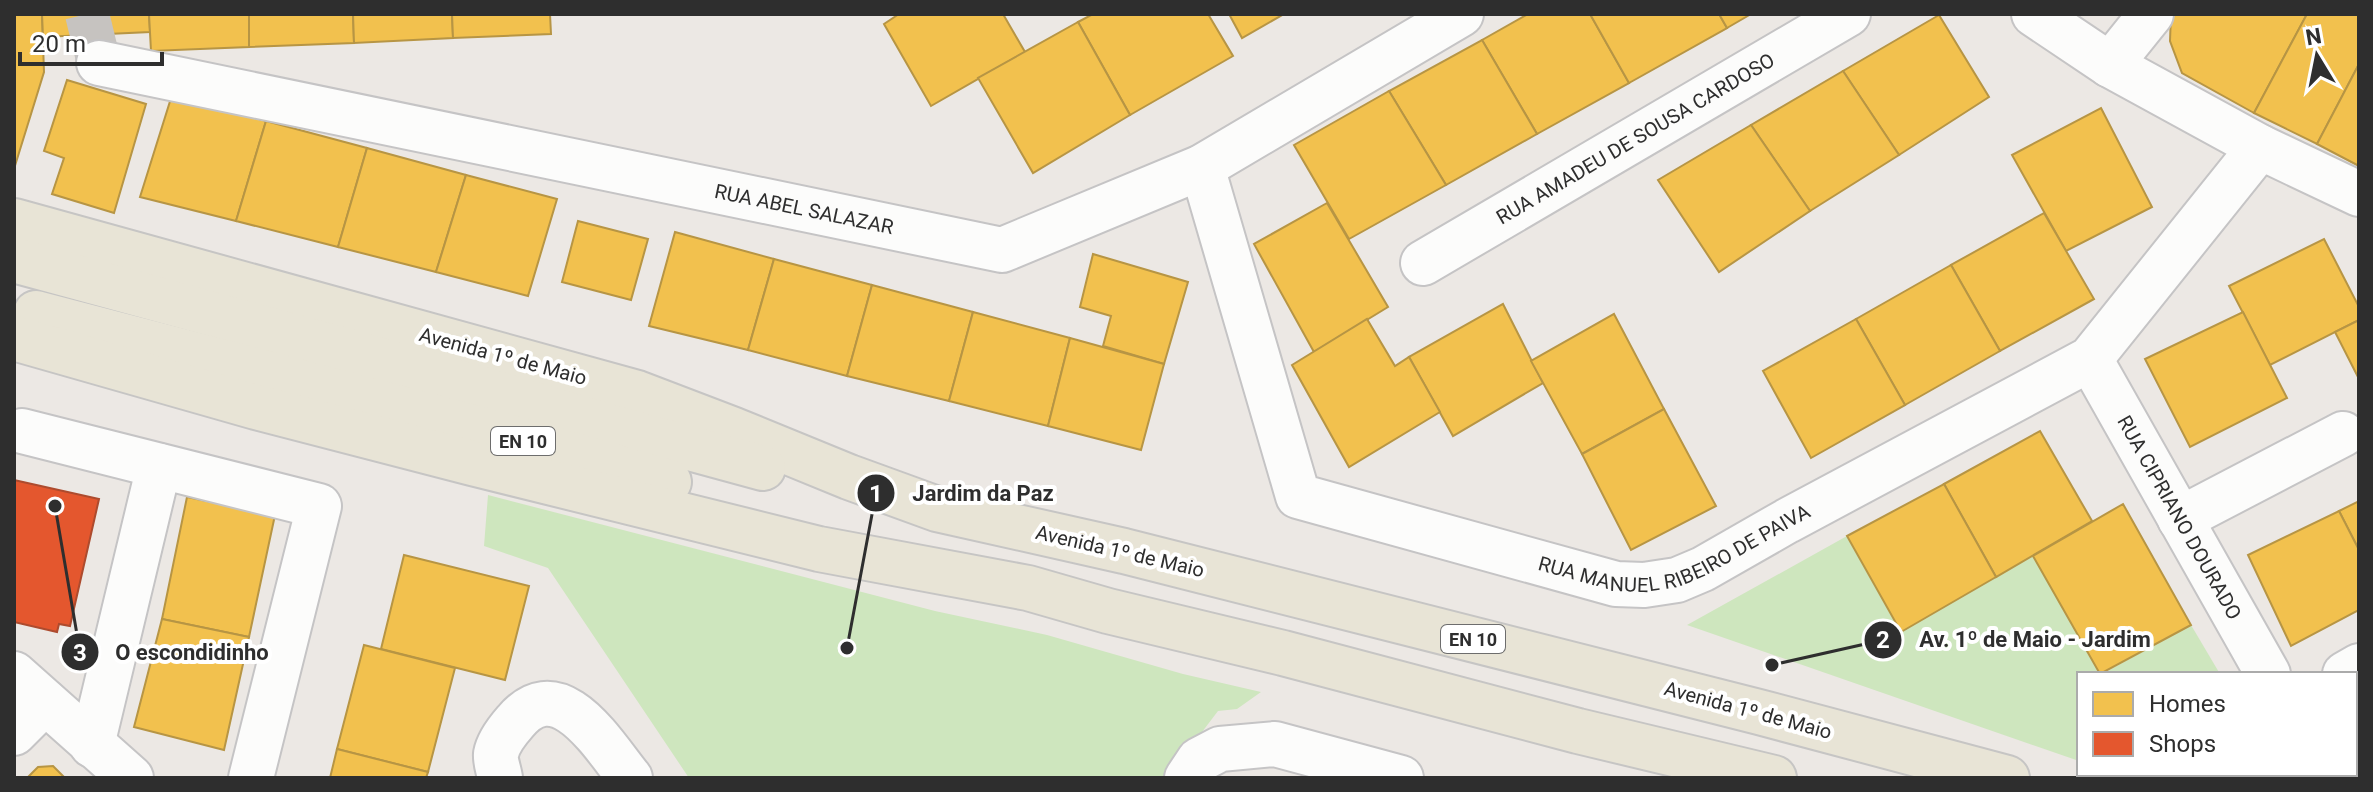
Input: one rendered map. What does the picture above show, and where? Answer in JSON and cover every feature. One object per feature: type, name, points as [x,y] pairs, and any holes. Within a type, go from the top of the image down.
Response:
[{"type":"main road","name":"Avenida 1º de Maio","points":[[14,221],[637,393],[937,509],[1124,551],[2007,778]]},
{"type":"main road","name":"EN 10","points":[[14,260],[832,487],[937,509]]},
{"type":"main road","name":"EN 10","points":[[14,307],[518,439],[1108,611],[1298,656],[1578,731],[1774,778]]},
{"type":"main road","name":"EN 10","points":[[14,338],[256,407],[819,549],[1028,588]]},
{"type":"street","name":"RUA ABEL SALAZAR","points":[[99,63],[1002,250],[1202,167],[1461,14]]},
{"type":"street","name":"RUA AMADEU DE SOUSA CARDOSO","points":[[1423,263],[1848,14]]},
{"type":"street","points":[[2034,14],[2110,65],[2260,147],[2359,194]]},
{"type":"street","points":[[2110,65],[2151,14]]},
{"type":"street","name":"RUA MANUEL RIBEIRO DE PAIVA","points":[[1202,167],[1298,496],[1616,584],[1644,585],[1677,580],[1703,569],[2090,359],[2260,147]]},
{"type":"street","name":"RUA CIPRIANO DOURADO","points":[[2090,359],[2267,672]]},
{"type":"street","points":[[22,431],[319,506],[251,778]]},
{"type":"street","points":[[2180,519],[2343,434]]},
{"type":"street","points":[[92,745],[159,466]]},
{"type":"street","points":[[14,733],[29,688],[131,778]]},
{"type":"street","points":[[500,778],[496,754],[507,731],[525,709],[551,703],[575,712],[630,778]]},
{"type":"street","points":[[1187,778],[1199,760],[1220,749],[1275,744],[1401,778]]},
{"type":"green space","points":[[488,495],[1261,692],[1237,709],[1218,711],[1167,778],[689,778],[548,568],[484,546]]},
{"type":"green space","points":[[1847,536],[1901,632],[2033,556],[2099,672],[2077,672],[2077,760],[1687,625]]},
{"type":"green space","points":[[2191,625],[2219,672],[2106,672]]},
{"type":"green space","points":[[2357,714],[2359,778],[2121,776],[2357,776]]},
{"type":"building: Homes","points":[[14,14],[42,14],[44,72],[14,169]]},
{"type":"building: Homes","points":[[42,14],[149,14],[150,32],[43,37]]},
{"type":"building: Homes","points":[[149,14],[249,14],[249,47],[151,51]]},
{"type":"building: Homes","points":[[249,14],[353,14],[354,43],[249,47]]},
{"type":"building: Homes","points":[[353,14],[452,14],[453,38],[354,43]]},
{"type":"building: Homes","points":[[452,14],[550,14],[551,34],[453,38]]},
{"type":"building: Homes","points":[[899,14],[1003,14],[1025,52],[931,106],[884,24]]},
{"type":"building: Homes","points":[[1093,14],[1208,14],[1233,56],[1130,115],[1078,22]]},
{"type":"building: Homes","points":[[1229,14],[1284,14],[1242,38]]},
{"type":"building: Homes","points":[[1528,14],[1590,14],[1629,83],[1537,134],[1482,40]]},
{"type":"building: Homes","points":[[1590,14],[1719,14],[1727,28],[1629,83]]},
{"type":"building: Homes","points":[[1719,14],[1751,14],[1727,28]]},
{"type":"building: Homes","points":[[2171,14],[2307,14],[2254,113],[2182,73],[2170,41]]},
{"type":"building: Homes","points":[[2307,14],[2359,14],[2359,64],[2317,144],[2254,113]]},
{"type":"building: Homes","points":[[1939,15],[1989,97],[1899,155],[1843,71]]},
{"type":"building: Homes","points":[[1078,22],[1130,115],[1033,173],[978,78]]},
{"type":"building: Homes","points":[[1482,40],[1537,134],[1446,185],[1389,91]]},
{"type":"building: Homes","points":[[2359,64],[2359,166],[2317,144]]},
{"type":"building: Homes","points":[[1843,71],[1899,155],[1810,211],[1751,125]]},
{"type":"building: Homes","points":[[67,80],[146,104],[114,213],[52,194],[64,158],[44,151]]},
{"type":"building: Homes","points":[[1389,91],[1446,185],[1349,239],[1294,145]]},
{"type":"building: Homes","points":[[172,95],[266,121],[236,221],[140,197]]},
{"type":"building: Homes","points":[[2101,108],[2152,207],[2066,251],[2012,155]]},
{"type":"building: Homes","points":[[266,121],[367,148],[338,247],[236,221]]},
{"type":"building: Homes","points":[[1751,125],[1810,211],[1719,272],[1658,180]]},
{"type":"building: Homes","points":[[367,148],[466,175],[436,272],[338,247]]},
{"type":"building: Homes","points":[[466,175],[557,199],[528,296],[436,272]]},
{"type":"building: Homes","points":[[1327,203],[1388,307],[1314,352],[1254,244]]},
{"type":"building: Homes","points":[[2044,213],[2094,299],[2000,351],[1951,265]]},
{"type":"building: Homes","points":[[578,221],[648,239],[631,300],[562,282]]},
{"type":"building: Homes","points":[[675,232],[774,259],[748,350],[649,326]]},
{"type":"building: Homes","points":[[2324,239],[2359,307],[2359,320],[2270,365],[2229,286]]},
{"type":"building: Homes","points":[[1093,254],[1188,282],[1164,364],[1103,346],[1111,316],[1080,307]]},
{"type":"building: Homes","points":[[774,259],[872,285],[847,376],[748,350]]},
{"type":"building: Homes","points":[[1951,265],[2000,351],[1905,405],[1856,319]]},
{"type":"building: Homes","points":[[872,285],[973,312],[949,401],[847,376]]},
{"type":"building: Homes","points":[[1503,304],[1543,383],[1453,436],[1409,357]]},
{"type":"building: Homes","points":[[973,312],[1070,338],[1048,426],[949,401]]},
{"type":"building: Homes","points":[[2243,312],[2287,398],[2190,447],[2145,359]]},
{"type":"building: Homes","points":[[1614,314],[1664,409],[1582,454],[1531,361]]},
{"type":"building: Homes","points":[[1367,319],[1395,366],[1409,357],[1440,412],[1349,467],[1292,365]]},
{"type":"building: Homes","points":[[1856,319],[1905,405],[1811,458],[1763,371]]},
{"type":"building: Homes","points":[[2359,320],[2359,379],[2335,332]]},
{"type":"building: Homes","points":[[1070,338],[1164,364],[1141,450],[1048,426]]},
{"type":"building: Homes","points":[[1664,409],[1716,506],[1631,550],[1582,454]]},
{"type":"building: Homes","points":[[2040,431],[2092,521],[1996,577],[1944,484]]},
{"type":"building: Homes","points":[[1944,484],[1996,577],[1901,632],[1847,536]]},
{"type":"building: Homes","points":[[187,497],[275,515],[249,637],[162,619]]},
{"type":"building: Homes","points":[[2359,501],[2359,550],[2339,511]]},
{"type":"building: Homes","points":[[2123,504],[2191,625],[2099,672],[2033,556]]},
{"type":"building: Homes","points":[[2339,511],[2359,550],[2359,610],[2291,646],[2248,555]]},
{"type":"building: Homes","points":[[404,555],[529,586],[505,680],[381,649]]},
{"type":"building: Homes","points":[[162,619],[249,637],[224,750],[134,727]]},
{"type":"building: Homes","points":[[364,645],[455,668],[428,772],[337,749]]},
{"type":"building: Homes","points":[[337,749],[428,772],[426,778],[330,778]]},
{"type":"building: Homes","points":[[53,766],[65,778],[27,778],[38,767]]},
{"type":"building: Shops","points":[[14,480],[99,499],[70,626],[59,624],[57,632],[14,622]]},
{"type":"tunnel","points":[[87,14],[99,63]]},
{"type":"place","name":"O escondidinho","points":[[55,506]]},
{"type":"place","name":"Jardim da Paz","points":[[847,648]]},
{"type":"place","name":"Av. 1º de Maio - Jardim","points":[[1772,665]]}]
